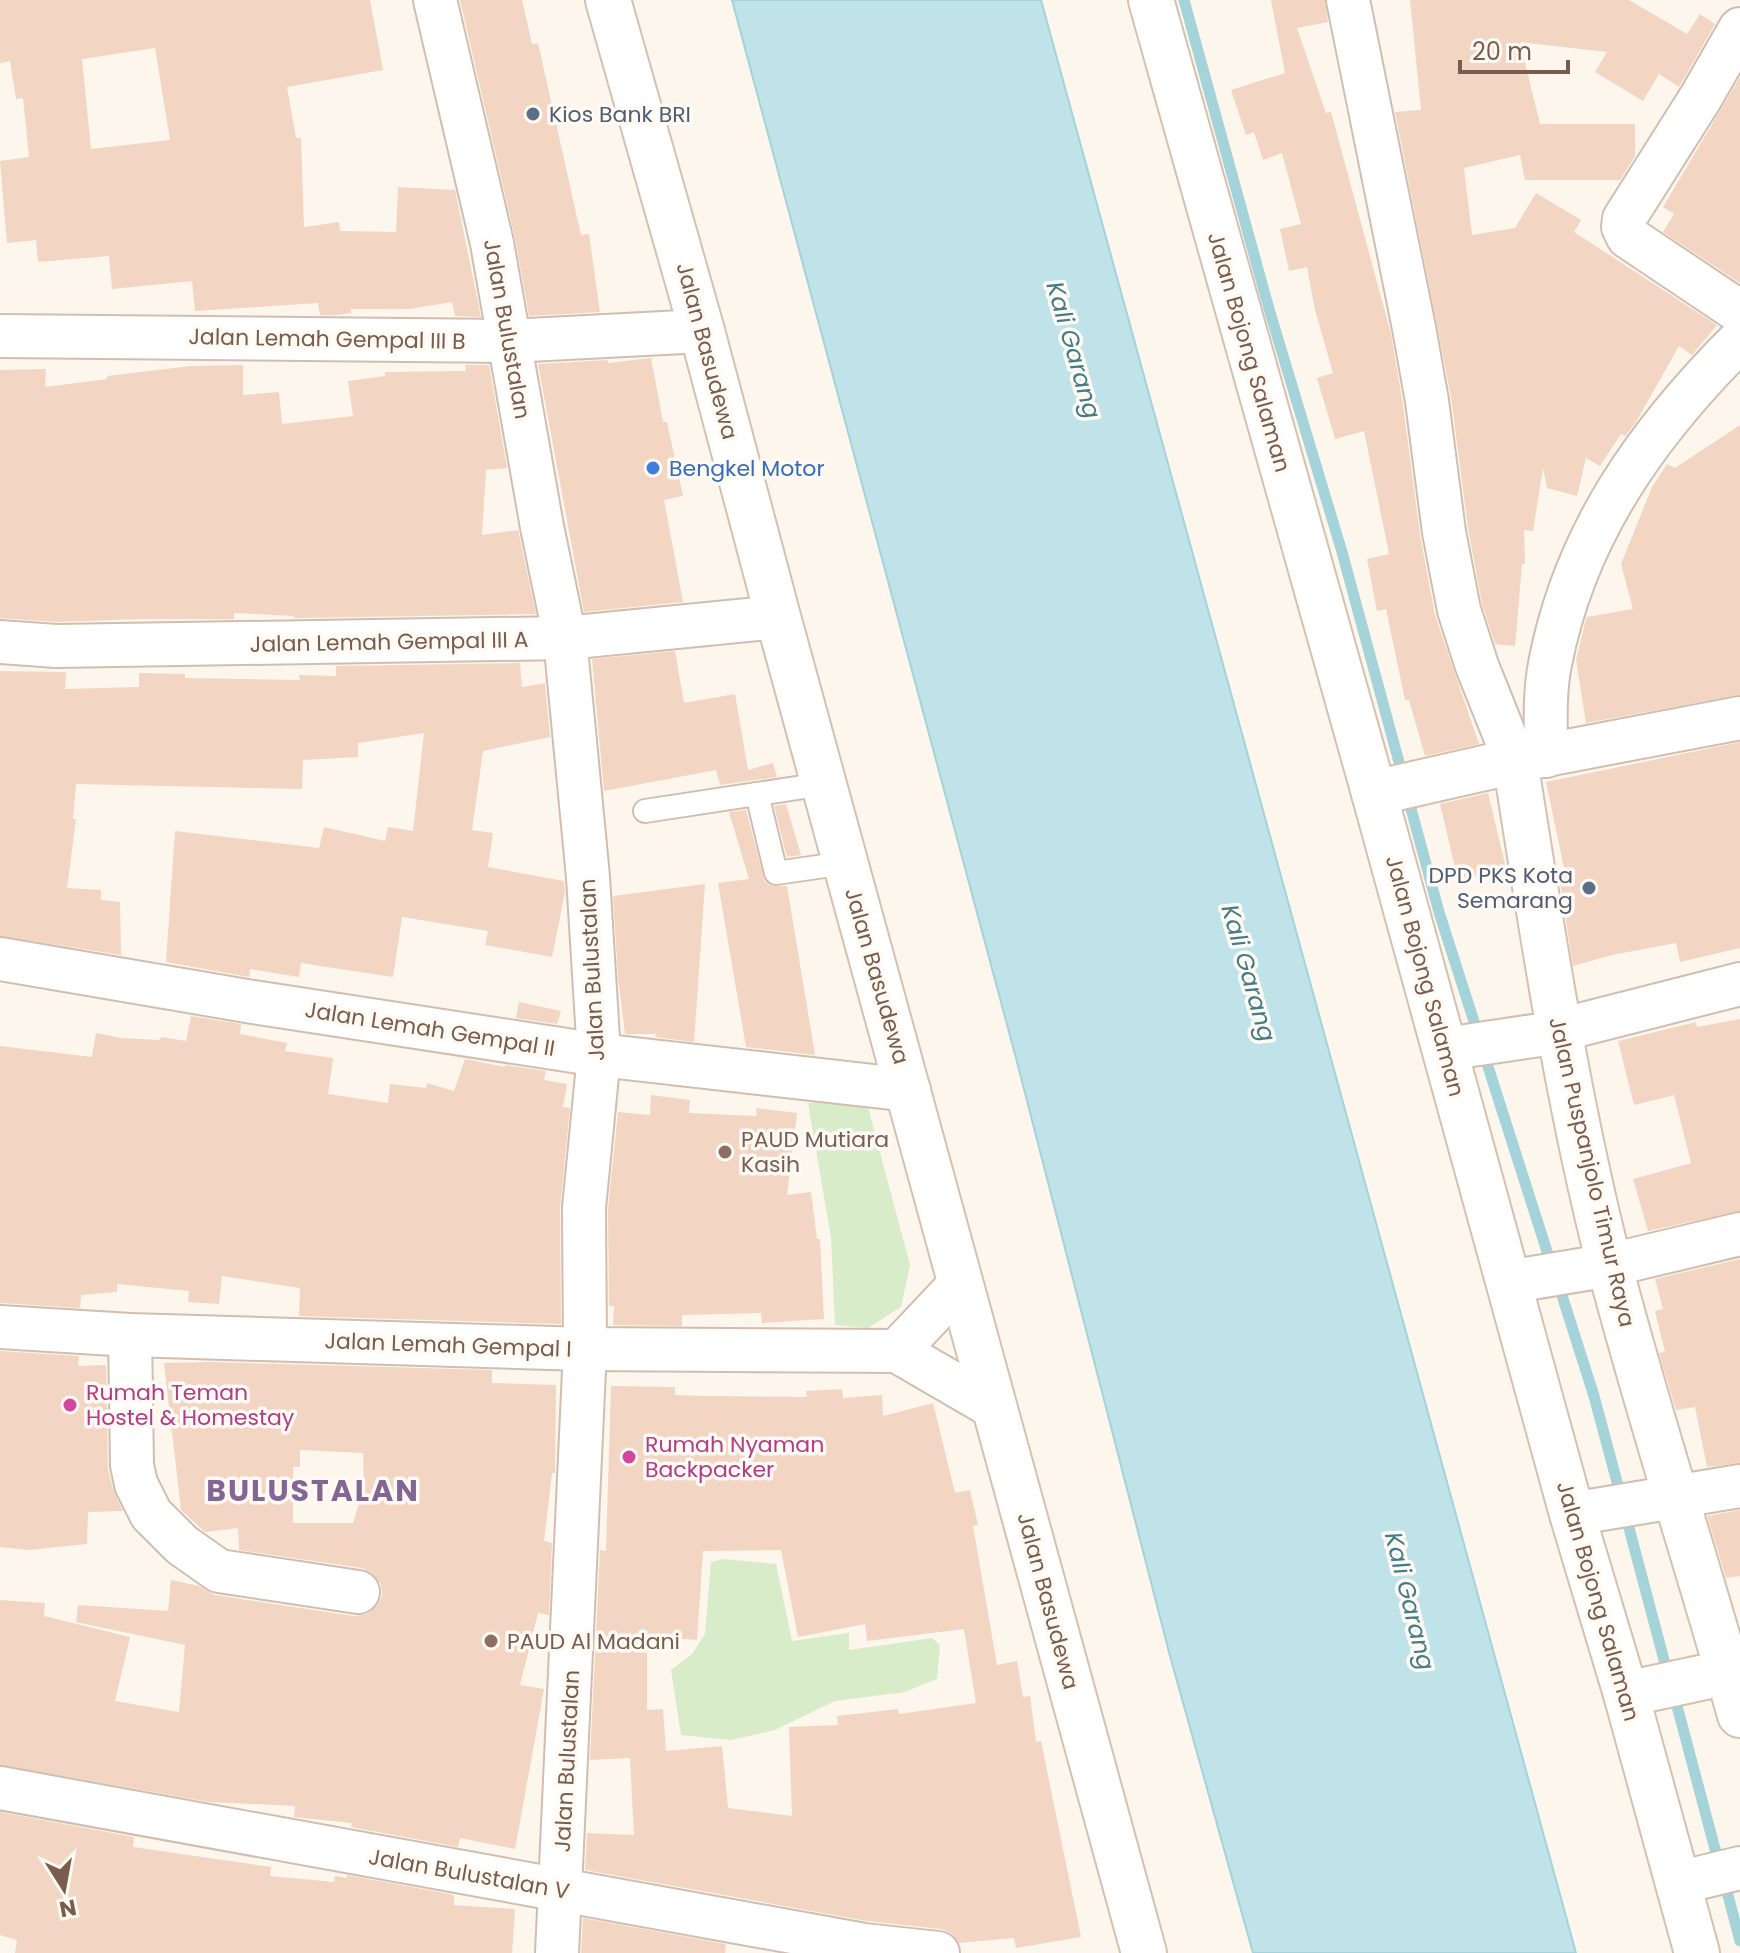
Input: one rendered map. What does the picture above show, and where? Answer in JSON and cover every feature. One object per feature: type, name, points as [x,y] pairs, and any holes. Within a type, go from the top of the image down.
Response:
[{"type":"street","name":"Jalan Bulustalan","points":[[435,0],[492,243],[542,527],[565,638],[588,877],[599,1055],[584,1208],[585,1349],[557,1953]]},
{"type":"street","name":"Jalan Basudewa","points":[[608,0],[702,331],[1144,1953]]},
{"type":"street","name":"Jalan Bojong Salaman","points":[[1151,0],[1460,1047],[1639,1691],[1708,1875],[1697,1953]]},
{"type":"street","points":[[1348,0],[1414,328],[1444,532],[1459,610],[1477,666],[1517,760]]},
{"type":"street","points":[[1740,29],[1624,219],[1623,227],[1628,237],[1740,312]]},
{"type":"street","name":"Jalan Lemah Gempal III B","points":[[0,336],[509,341],[702,331]]},
{"type":"street","points":[[1517,760],[1549,666],[1562,614],[1592,536],[1615,493],[1676,407],[1740,340]]},
{"type":"street","name":"Jalan Lemah Gempal III A","points":[[0,642],[71,646],[565,638],[778,617]]},
{"type":"street","points":[[1383,791],[1517,760],[1740,718]]},
{"type":"street","name":"Jalan Puspanjolo Timur Raya","points":[[1517,760],[1549,1033],[1596,1266],[1718,1674],[1740,1715]]},
{"type":"street","name":"Jalan Lemah Gempal II","points":[[0,959],[599,1055],[909,1090]]},
{"type":"street","points":[[1460,1047],[1549,1033],[1740,984]]},
{"type":"street","points":[[1524,1279],[1740,1234]]},
{"type":"street","points":[[897,1351],[961,1283]]},
{"type":"street","name":"Jalan Lemah Gempal I","points":[[0,1327],[130,1335],[585,1349],[897,1351],[995,1408]]},
{"type":"street","points":[[130,1335],[132,1465],[141,1495],[157,1521],[182,1545],[219,1571],[358,1592]]},
{"type":"street","points":[[1591,1511],[1740,1486]]},
{"type":"street","points":[[1639,1691],[1718,1674]]},
{"type":"street","name":"Jalan Bulustalan V","points":[[0,1788],[864,1945],[938,1953]]},
{"type":"lane","points":[[645,811],[823,784]]},
{"type":"lane","points":[[757,794],[776,873],[845,863]]},
{"type":"green space","points":[[866,1100],[910,1265],[901,1307],[868,1328],[835,1325],[831,1238],[808,1103]]},
{"type":"green space","points":[[724,1559],[776,1564],[792,1641],[849,1633],[849,1650],[932,1638],[940,1645],[937,1679],[905,1692],[835,1701],[775,1730],[731,1740],[681,1735],[671,1670],[692,1654],[705,1634],[711,1562]]},
{"type":"water","name":"Kali Garang","points":[[732,0],[1041,0],[1576,1953],[1253,1953],[1170,1656],[1016,1058]]},
{"type":"building","points":[[0,0],[370,0],[383,70],[287,87],[296,138],[301,138],[304,227],[339,222],[340,231],[396,232],[398,187],[455,190],[481,317],[455,316],[452,302],[409,309],[351,309],[351,313],[336,315],[320,315],[318,303],[195,311],[192,281],[112,289],[109,256],[38,262],[36,240],[7,243],[0,161],[29,157],[23,98],[16,99],[10,61],[0,63]],"holes":[[[155,48],[170,140],[91,149],[82,59]]]},
{"type":"building","points":[[460,0],[522,0],[532,44],[538,43],[581,235],[589,234],[600,312],[529,316],[515,238]]},
{"type":"building","points":[[1271,0],[1325,0],[1328,22],[1297,28],[1326,113],[1331,112],[1391,334],[1420,535],[1435,615],[1479,744],[1425,756],[1409,700],[1405,700],[1386,609],[1377,611],[1367,559],[1389,554],[1364,431],[1335,439],[1317,378],[1333,373],[1315,310],[1307,267],[1289,271],[1280,229],[1301,224],[1282,153],[1263,160],[1254,132],[1246,135],[1231,90],[1285,73]]},
{"type":"building","points":[[1410,0],[1629,0],[1687,34],[1700,14],[1715,24],[1679,87],[1659,74],[1643,101],[1595,72],[1607,52],[1520,42],[1540,124],[1635,124],[1635,156],[1620,180],[1525,180],[1520,155],[1464,168],[1472,235],[1515,228],[1536,193],[1581,220],[1574,232],[1717,325],[1692,355],[1679,346],[1636,422],[1625,436],[1621,434],[1600,466],[1586,458],[1577,496],[1547,488],[1543,468],[1533,531],[1524,530],[1525,564],[1522,564],[1515,646],[1495,644],[1482,604],[1468,528],[1451,397],[1395,112],[1421,110]]},
{"type":"building","points":[[1740,77],[1740,283],[1663,232],[1674,214],[1663,207]]},
{"type":"building","points":[[651,358],[663,422],[667,422],[683,496],[664,500],[683,602],[584,612],[538,364],[608,360],[608,363]]},
{"type":"building","points":[[243,365],[243,395],[279,392],[282,424],[353,416],[348,381],[385,376],[385,372],[466,371],[465,365],[489,365],[507,468],[486,470],[482,535],[518,530],[536,614],[294,618],[234,613],[234,619],[57,622],[0,618],[0,370],[46,369],[45,387],[191,366]]},
{"type":"building","points":[[1740,425],[1740,695],[1586,723],[1576,660],[1585,623],[1587,617],[1633,609],[1621,564],[1652,487],[1667,464],[1675,468]]},
{"type":"building","points":[[675,651],[684,703],[735,694],[748,770],[773,763],[777,777],[720,785],[716,770],[604,791],[592,659]]},
{"type":"building","points":[[520,663],[522,687],[545,683],[550,737],[483,751],[472,830],[493,833],[488,867],[564,881],[565,892],[552,957],[485,945],[488,931],[402,917],[393,977],[301,963],[299,977],[250,969],[249,977],[166,962],[175,831],[319,848],[324,827],[385,841],[388,827],[413,831],[424,733],[358,743],[358,757],[303,760],[302,789],[76,784],[73,819],[76,819],[67,888],[101,890],[101,900],[120,902],[121,955],[0,936],[0,671],[66,672],[65,689],[139,687],[139,673],[185,674],[185,678],[300,680],[299,675],[336,676],[336,666]]},
{"type":"building","points":[[1740,742],[1740,948],[1680,962],[1676,943],[1573,966],[1558,870],[1564,868],[1546,782]]},
{"type":"building","points":[[1488,793],[1506,868],[1458,880],[1440,804]]},
{"type":"building","points":[[786,804],[801,855],[787,857],[774,806]]},
{"type":"building","points":[[746,810],[765,882],[772,886],[787,886],[815,1055],[746,1047],[718,883],[749,879],[729,812]]},
{"type":"building","points":[[705,884],[694,1042],[655,1037],[656,1034],[625,1034],[613,896]]},
{"type":"building","points":[[519,1002],[561,1011],[557,1024],[516,1018]]},
{"type":"building","points":[[191,1016],[241,1024],[240,1034],[287,1043],[285,1051],[333,1058],[328,1094],[388,1103],[390,1084],[426,1088],[427,1083],[454,1091],[465,1059],[546,1071],[544,1080],[567,1084],[563,1107],[570,1108],[560,1208],[561,1324],[299,1316],[300,1288],[222,1276],[219,1304],[188,1302],[189,1291],[117,1284],[117,1292],[81,1295],[80,1308],[0,1303],[0,1046],[92,1057],[96,1033],[121,1038],[160,1040],[161,1037],[186,1041]]},
{"type":"building","points":[[1740,1019],[1740,1211],[1648,1231],[1633,1179],[1691,1163],[1674,1095],[1634,1105],[1618,1041],[1696,1022],[1697,1027]]},
{"type":"building","points":[[651,1095],[690,1100],[689,1113],[757,1116],[756,1108],[797,1113],[787,1195],[811,1192],[817,1239],[820,1239],[824,1319],[762,1323],[761,1313],[682,1315],[682,1326],[613,1325],[614,1306],[609,1306],[608,1209],[618,1112],[650,1115]]},
{"type":"building","points":[[1740,1259],[1740,1463],[1707,1467],[1695,1407],[1676,1410],[1659,1353],[1665,1352],[1655,1311],[1663,1309],[1655,1279]]},
{"type":"building","points":[[0,1351],[79,1356],[78,1366],[106,1365],[108,1470],[123,1511],[88,1512],[87,1544],[28,1550],[0,1547]]},
{"type":"building","points":[[164,1363],[492,1370],[492,1383],[556,1385],[555,1473],[552,1473],[544,1541],[552,1543],[549,1615],[538,1613],[520,1685],[544,1689],[515,1849],[460,1838],[458,1847],[351,1827],[352,1823],[294,1817],[295,1806],[209,1802],[0,1765],[0,1600],[45,1603],[44,1616],[130,1637],[115,1701],[179,1712],[185,1645],[76,1622],[78,1605],[168,1611],[171,1580],[199,1586],[215,1595],[354,1616],[367,1614],[377,1606],[382,1596],[381,1584],[372,1573],[362,1568],[239,1550],[238,1528],[205,1532],[181,1510]],"holes":[[[300,1450],[363,1453],[364,1486],[353,1523],[293,1523],[293,1467],[300,1467]]]},
{"type":"building","points":[[611,1386],[675,1387],[675,1395],[707,1396],[807,1397],[806,1391],[842,1389],[843,1398],[882,1395],[883,1416],[933,1403],[955,1493],[970,1490],[978,1525],[973,1526],[997,1665],[1017,1661],[1023,1697],[1030,1696],[1036,1742],[1041,1741],[1081,1937],[1016,1948],[1014,1938],[959,1943],[951,1933],[941,1929],[867,1921],[585,1870],[587,1833],[634,1835],[630,1758],[590,1760],[600,1550],[606,1551]],"holes":[[[781,1550],[798,1637],[865,1624],[867,1641],[964,1629],[976,1703],[899,1714],[898,1709],[837,1716],[838,1725],[789,1727],[792,1816],[728,1808],[722,1746],[666,1751],[663,1709],[647,1710],[647,1636],[697,1640],[703,1551]]]},
{"type":"building","points":[[1740,1510],[1740,1576],[1726,1578],[1707,1516]]},
{"type":"building","points":[[0,1812],[134,1837],[133,1847],[271,1867],[270,1876],[334,1882],[335,1876],[347,1878],[347,1875],[450,1894],[454,1896],[454,1905],[515,1909],[512,1953],[15,1953],[17,1940],[0,1935]]},
{"type":"building","points":[[583,1918],[726,1944],[725,1953],[581,1953]]},
{"type":"waterway","points":[[1184,0],[1403,777]]},
{"type":"waterway","points":[[1407,794],[1439,912],[1478,1034]]},
{"type":"waterway","points":[[1483,1051],[1552,1267]]},
{"type":"waterway","points":[[1558,1283],[1594,1396],[1621,1497]]},
{"type":"waterway","points":[[1625,1513],[1668,1675]]},
{"type":"waterway","points":[[1673,1691],[1719,1864]]},
{"type":"waterway","points":[[1724,1880],[1740,1941]]},
{"type":"place","name":"Kios Bank BRI","points":[[533,114]]},
{"type":"place","name":"Bengkel Motor","points":[[653,468]]},
{"type":"place","name":"DPD PKS Kota Semarang","points":[[1589,888]]},
{"type":"place","name":"PAUD Mutiara Kasih","points":[[725,1152]]},
{"type":"place","name":"Rumah Teman Hostel & Homestay","points":[[70,1405]]},
{"type":"place","name":"Rumah Nyaman Backpacker","points":[[629,1457]]},
{"type":"place","name":"PAUD Al Madani","points":[[491,1641]]},
{"type":"district","name":"BULUSTALAN","points":[[313,1490]]}]
